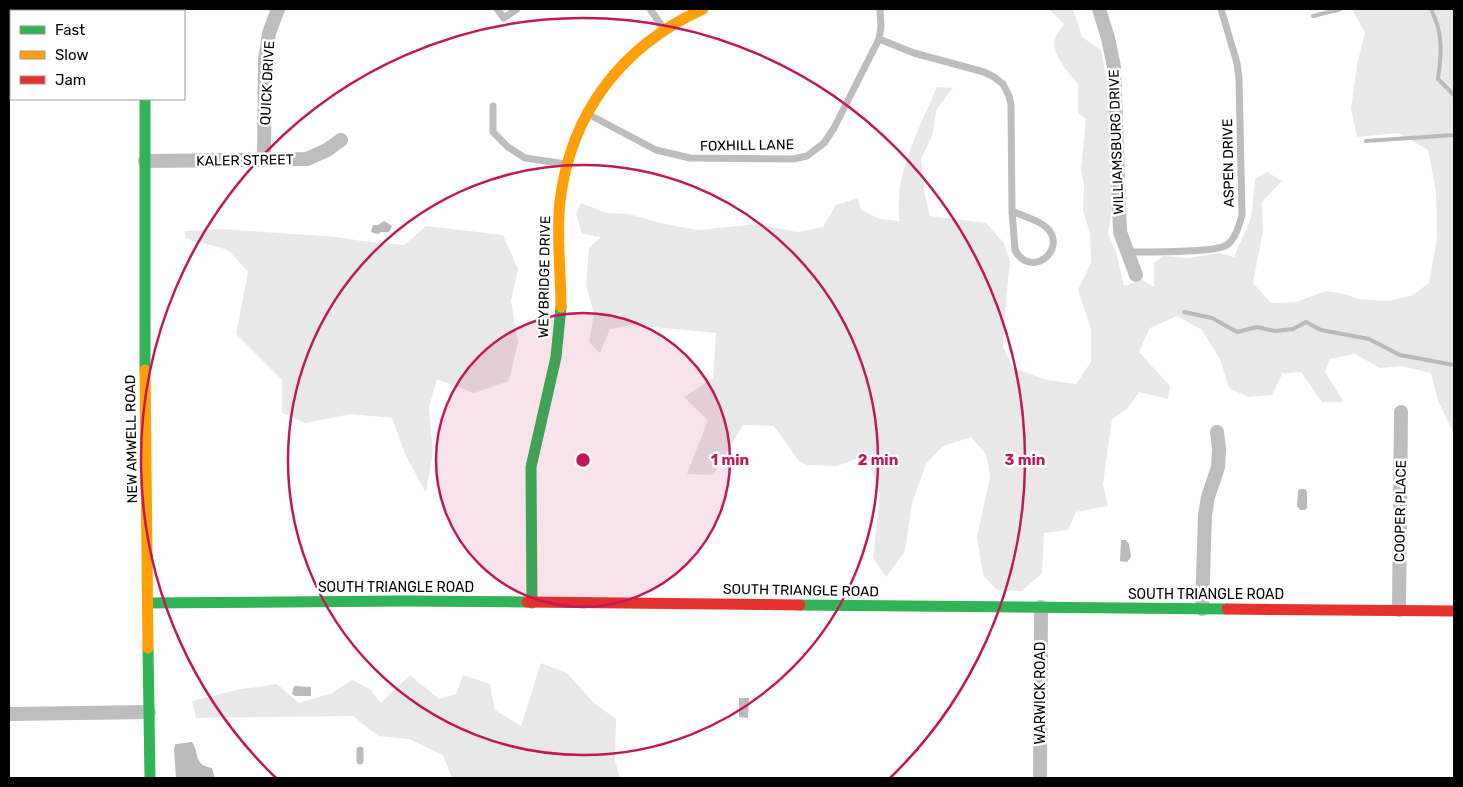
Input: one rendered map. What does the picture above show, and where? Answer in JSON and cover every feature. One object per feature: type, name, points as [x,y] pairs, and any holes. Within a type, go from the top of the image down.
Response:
[{"type":"street","name":"QUICK DRIVE","points":[[264,159],[265,60],[269,33],[278,9]]},
{"type":"street","name":"WEYBRIDGE DRIVE","points":[[532,603],[530,480],[532,460],[559,342],[561,322],[559,225],[560,202],[566,164],[581,126],[614,74],[628,59],[664,29],[704,9]]},
{"type":"street","name":"WILLIAMSBURG DRIVE","points":[[1099,9],[1114,67],[1120,232],[1136,275]]},
{"type":"street","name":"NEW AMWELL ROAD","points":[[145,100],[144,278],[150,778]]},
{"type":"street","name":"KALER STREET","points":[[145,161],[307,159],[327,150],[341,140]]},
{"type":"street","name":"COOPER PLACE","points":[[1399,610],[1401,412]]},
{"type":"street","points":[[1202,609],[1205,515],[1208,497],[1218,467],[1219,449],[1217,432]]},
{"type":"street","name":"SOUTH TRIANGLE ROAD","points":[[148,603],[404,601],[1454,611]]},
{"type":"street","name":"WARWICK ROAD","points":[[1040,778],[1041,607]]},
{"type":"street","points":[[9,714],[149,712]]},
{"type":"lane","points":[[497,9],[504,18],[517,9]]},
{"type":"lane","points":[[650,9],[664,29]]},
{"type":"lane","name":"FOXHILL LANE","points":[[588,113],[656,150],[690,158],[793,159],[807,156],[824,143],[834,128],[879,39],[881,26],[880,9]]},
{"type":"lane","name":"ASPEN DRIVE","points":[[1127,252],[1205,250],[1226,246],[1236,234],[1242,215],[1239,79],[1237,63],[1220,9]]},
{"type":"lane","points":[[879,39],[914,53],[984,72],[1003,84],[1009,96],[1011,106],[1012,211],[1015,250],[1026,261],[1037,262],[1042,260],[1051,252],[1052,234],[1044,225],[1012,211]]},
{"type":"lane","points":[[493,106],[494,132],[508,147],[525,158],[566,164]]},
{"type":"lane","points":[[360,750],[360,761]]},
{"type":"shaded area","points":[[1049,9],[1073,9],[1082,37],[1101,50],[1113,135],[1115,195],[1108,233],[1117,255],[1124,286],[1142,280],[1154,287],[1154,263],[1163,256],[1189,258],[1219,253],[1234,257],[1251,218],[1255,179],[1267,172],[1282,181],[1262,202],[1263,231],[1253,283],[1271,303],[1296,302],[1326,291],[1345,294],[1358,299],[1389,301],[1413,295],[1429,283],[1437,238],[1436,192],[1428,150],[1399,133],[1357,137],[1351,109],[1357,64],[1365,33],[1352,9],[1454,9],[1454,434],[1438,401],[1431,373],[1401,366],[1380,368],[1355,354],[1330,359],[1325,372],[1344,402],[1322,402],[1301,372],[1282,374],[1272,395],[1248,397],[1229,388],[1220,359],[1202,330],[1177,316],[1150,328],[1139,352],[1170,386],[1168,399],[1139,392],[1127,409],[1112,419],[1103,484],[1108,506],[1076,512],[1068,530],[1044,533],[1042,573],[1022,591],[997,590],[983,575],[977,537],[990,477],[986,454],[971,437],[943,446],[926,464],[912,503],[905,551],[886,577],[873,558],[880,494],[867,455],[837,466],[807,465],[799,461],[774,426],[743,425],[713,475],[687,474],[708,420],[684,397],[713,378],[716,333],[631,325],[610,329],[600,353],[589,342],[594,314],[586,285],[589,248],[601,237],[582,234],[576,214],[581,203],[606,213],[628,214],[669,225],[698,230],[757,224],[797,232],[823,227],[836,205],[858,198],[861,210],[880,219],[899,221],[901,183],[908,155],[937,87],[953,88],[937,108],[932,136],[921,159],[925,196],[930,216],[986,223],[1004,243],[1010,262],[1003,347],[1013,368],[1047,380],[1076,384],[1091,362],[1091,329],[1078,290],[1091,263],[1090,233],[1083,211],[1084,185],[1081,171],[1086,119],[1078,113],[1078,84],[1062,64],[1054,47],[1056,37],[1064,24]]},
{"type":"shaded area","points":[[384,221],[392,226],[389,232],[378,234],[371,231],[373,225],[378,225]]},
{"type":"shaded area","points":[[426,226],[503,235],[518,269],[511,301],[518,342],[509,381],[474,393],[437,379],[429,407],[433,453],[426,493],[405,454],[392,418],[351,414],[305,423],[282,413],[282,380],[236,334],[248,272],[228,250],[185,238],[185,231],[223,229],[336,237],[404,245]]},
{"type":"shaded area","points":[[1305,489],[1307,492],[1307,508],[1305,510],[1300,510],[1297,506],[1298,491]]},
{"type":"shaded area","points":[[1121,540],[1126,540],[1129,544],[1131,557],[1127,562],[1120,561]]},
{"type":"shaded area","points":[[541,663],[567,673],[594,703],[616,719],[615,761],[620,778],[452,778],[443,755],[409,739],[378,736],[353,716],[196,718],[192,701],[241,689],[277,684],[299,703],[332,693],[352,680],[370,689],[381,703],[410,675],[439,699],[456,694],[463,675],[490,684],[495,710],[521,726]]},
{"type":"shaded area","points":[[294,686],[311,687],[311,696],[295,696],[292,694]]},
{"type":"shaded area","points":[[739,698],[749,698],[748,718],[739,717]]},
{"type":"shaded area","points":[[192,742],[199,762],[206,767],[212,768],[215,778],[176,778],[174,748],[176,744]]},
{"type":"waterway","points":[[1313,16],[1341,9]]},
{"type":"waterway","points":[[1431,9],[1440,35],[1438,79],[1454,95]]},
{"type":"waterway","points":[[1366,141],[1454,135]]},
{"type":"waterway","points":[[1184,312],[1212,318],[1237,332],[1257,327],[1275,331],[1293,329],[1306,322],[1321,330],[1369,339],[1400,355],[1454,365]]},
{"type":"traffic: fast","points":[[145,100],[145,370]]},
{"type":"traffic: fast","points":[[532,603],[531,467],[556,357],[561,307]]},
{"type":"traffic: fast","points":[[148,603],[527,602]]},
{"type":"traffic: fast","points":[[800,605],[1227,609]]},
{"type":"traffic: fast","points":[[148,648],[150,778]]},
{"type":"traffic: slow","points":[[561,307],[560,201],[566,169],[576,139],[589,111],[605,86],[625,63],[648,42],[674,24],[703,9]]},
{"type":"traffic: slow","points":[[145,370],[148,648]]},
{"type":"traffic: jam","points":[[527,602],[800,605]]},
{"type":"traffic: jam","points":[[1227,609],[1454,611]]}]
